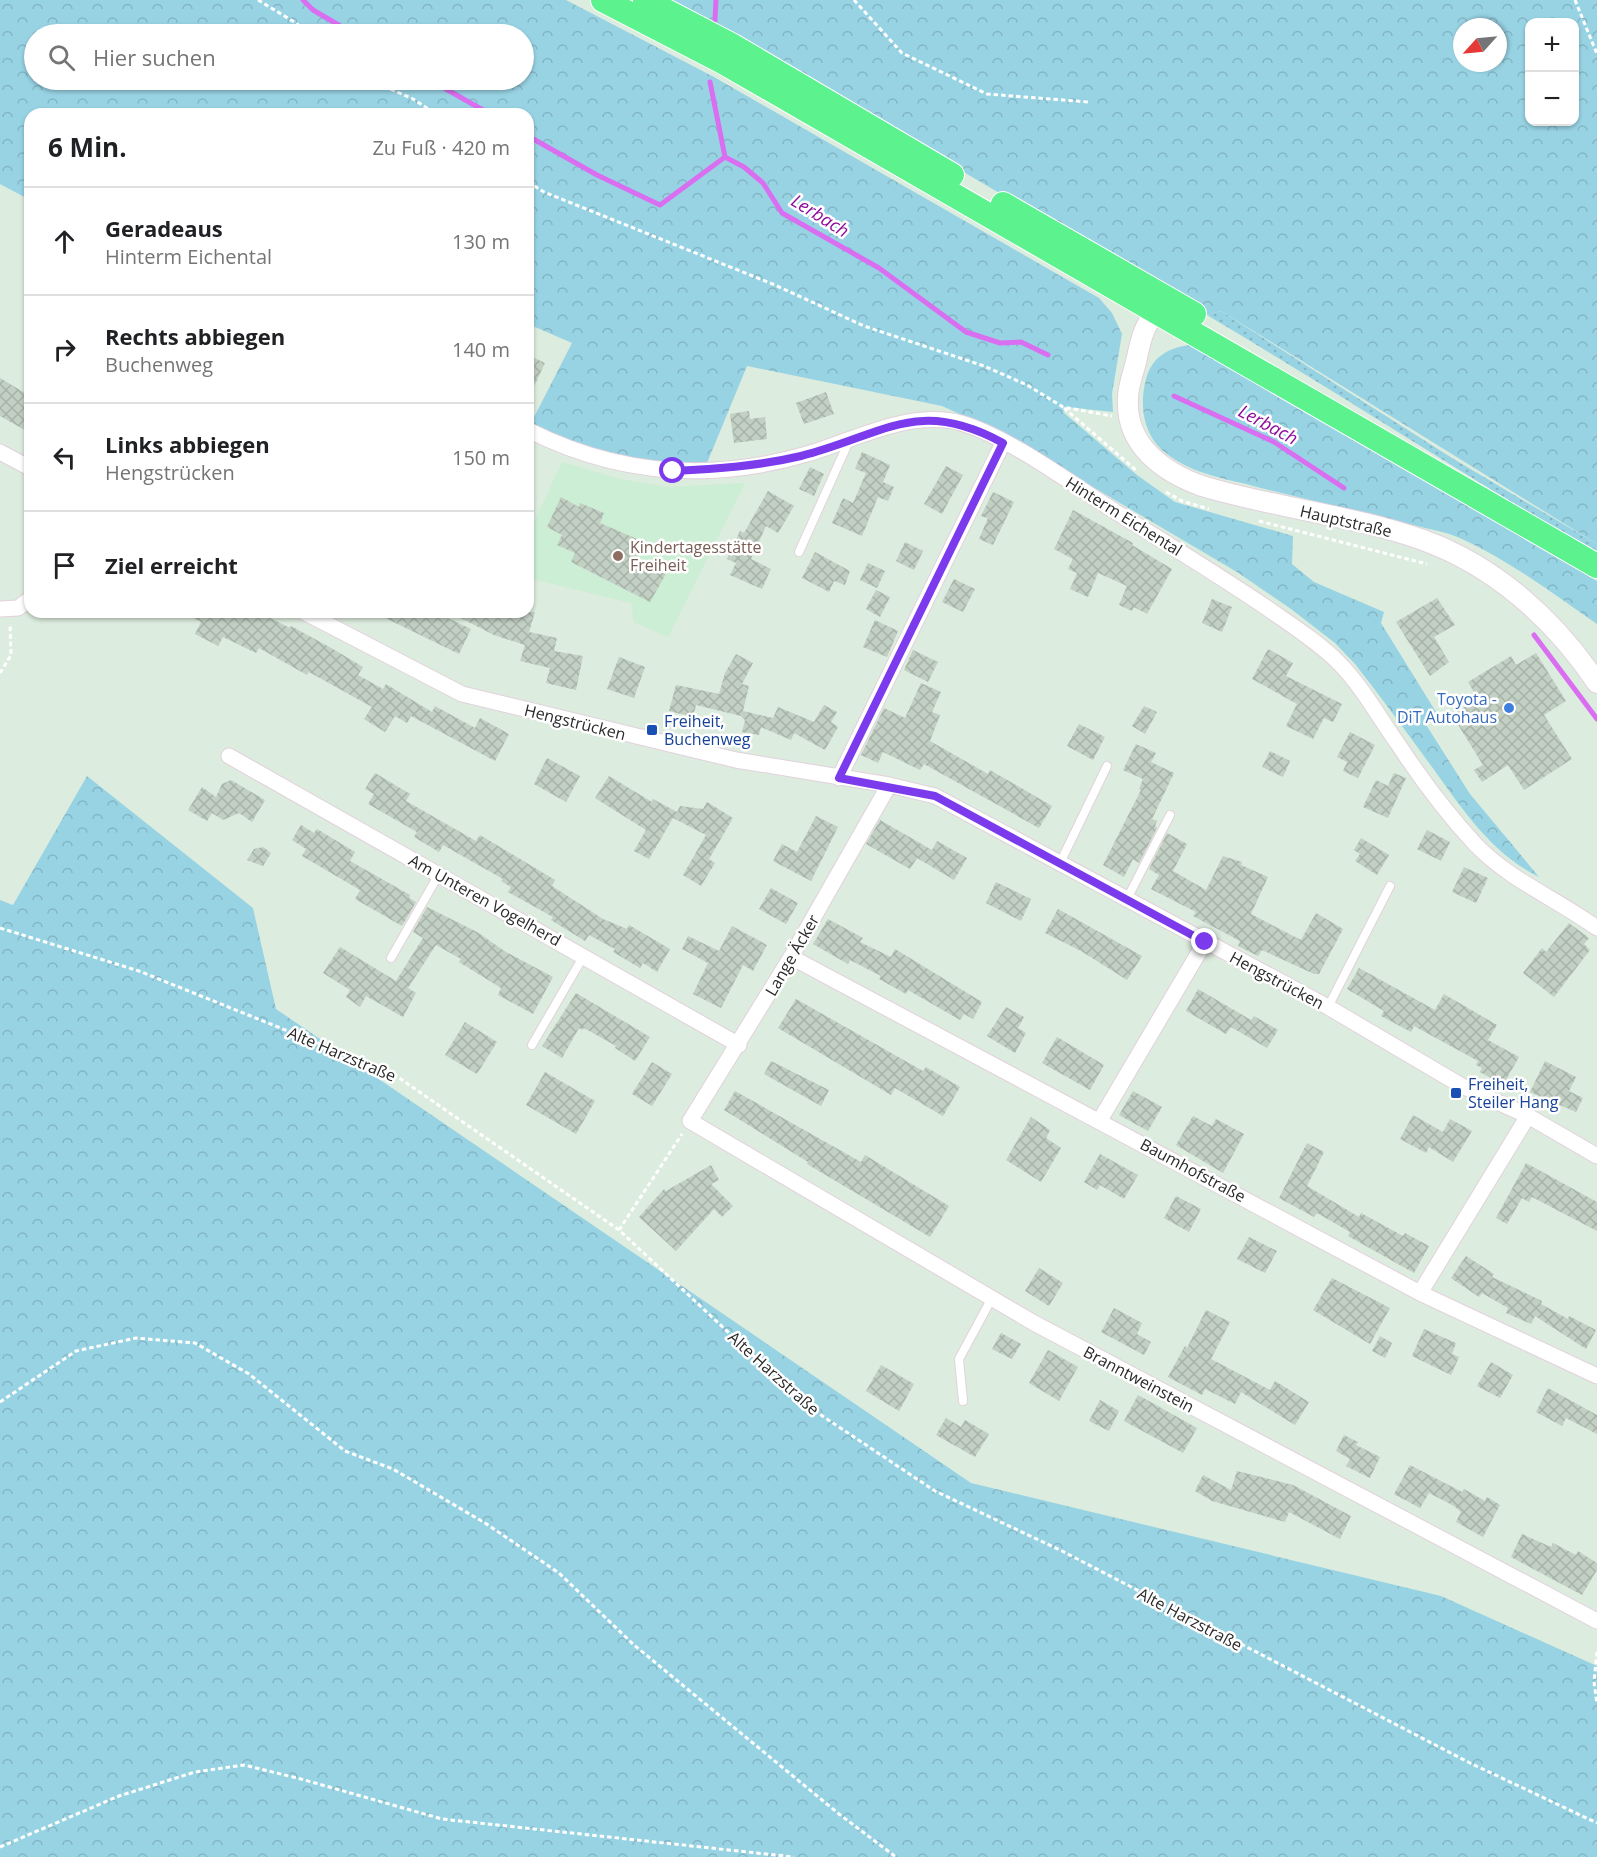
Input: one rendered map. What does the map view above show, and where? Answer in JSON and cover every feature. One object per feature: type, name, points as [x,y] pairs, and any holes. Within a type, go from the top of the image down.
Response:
[{"type":"main road","points":[[603,0],[723,62],[1162,309],[1399,436],[1483,492],[1507,513],[1597,566]]},
{"type":"main road","points":[[645,0],[733,46],[1162,309]]},
{"type":"street","name":"Hauptstraße","points":[[1162,309],[1142,331],[1128,397],[1132,431],[1145,451],[1184,479],[1225,493],[1404,534],[1443,548],[1474,564],[1506,586],[1549,623],[1597,683]]},
{"type":"street","name":"Hinterm Eichental","points":[[534,433],[576,452],[635,467],[673,471],[772,462],[925,419],[963,424],[1003,443],[1220,576],[1327,653],[1359,687],[1400,747],[1479,848],[1514,877],[1597,928]]},
{"type":"street","points":[[839,778],[1003,443]]},
{"type":"street","points":[[0,452],[24,465]]},
{"type":"street","points":[[4,610],[18,608],[24,604]]},
{"type":"street","name":"Hengstrücken","points":[[316,618],[462,694],[662,744],[839,778],[889,785],[935,796],[1328,1007],[1462,1086],[1528,1116],[1597,1156]]},
{"type":"street","name":"Am Unteren Vogelherd","points":[[229,756],[584,955],[739,1045]]},
{"type":"street","name":"Lange Äcker","points":[[690,1121],[792,957],[889,785]]},
{"type":"street","points":[[1100,1120],[1205,942]]},
{"type":"street","name":"Baumhofstraße","points":[[792,957],[1420,1293],[1597,1376]]},
{"type":"street","points":[[1420,1293],[1528,1116]]},
{"type":"street","name":"Branntweinstein","points":[[690,1121],[992,1299],[1597,1621]]},
{"type":"lane","points":[[799,552],[849,441]]},
{"type":"lane","points":[[1060,863],[1107,766]]},
{"type":"lane","points":[[1127,899],[1170,815]]},
{"type":"lane","points":[[391,958],[439,874]]},
{"type":"lane","points":[[1328,1007],[1390,886]]},
{"type":"lane","points":[[532,1045],[584,955]]},
{"type":"lane","points":[[963,1401],[959,1359],[992,1299]]},
{"type":"path","points":[[258,0],[297,24]]},
{"type":"path","points":[[854,0],[902,53],[987,94],[1088,102]]},
{"type":"path","points":[[1575,0],[1597,54]]},
{"type":"path","points":[[392,90],[426,108]]},
{"type":"path","points":[[534,186],[544,192],[659,237],[864,326],[993,369],[1027,385],[1063,407],[1137,471]]},
{"type":"path","points":[[1063,407],[1129,418]]},
{"type":"path","points":[[0,673],[10,655],[11,628],[4,610]]},
{"type":"path","name":"Alte Harzstraße","points":[[0,928],[139,971],[392,1073],[619,1230],[806,1405],[935,1491],[1062,1551],[1459,1758],[1597,1823]]},
{"type":"path","points":[[619,1230],[690,1121]]},
{"type":"path","points":[[0,1402],[76,1351],[136,1338],[195,1343],[249,1374],[345,1451],[393,1469],[485,1524],[559,1574],[634,1645],[839,1814],[896,1857]]},
{"type":"path","points":[[1597,1652],[1594,1682],[1597,1704]]},
{"type":"path","points":[[0,1846],[119,1796],[195,1772],[244,1765],[442,1819],[794,1857]]},
{"type":"shaded area","name":"Kindertagesstätte Freiheit","points":[[562,462],[620,479],[668,487],[745,483],[668,637],[634,622],[631,603],[534,579],[534,522]]},
{"type":"green space","points":[[0,0],[566,0],[714,77],[1099,298],[1112,313],[1122,334],[1112,394],[1113,412],[1067,407],[1063,412],[1137,475],[1175,502],[1293,536],[1292,564],[1314,582],[1384,612],[1381,623],[1436,712],[1423,720],[1470,794],[1539,877],[1506,856],[1479,829],[1355,664],[1335,643],[1237,572],[1003,434],[942,406],[747,366],[707,463],[651,463],[593,450],[534,427],[534,417],[572,343],[534,327],[534,108],[24,108],[24,197],[0,184]]},
{"type":"green space","points":[[659,0],[1597,0],[1597,544],[1221,311],[1207,315],[843,101]]},
{"type":"green space","points":[[1221,311],[1452,458],[1597,544],[1597,554],[1207,315]]},
{"type":"green space","points":[[1197,346],[1597,581],[1597,624],[1514,568],[1455,536],[1215,476],[1174,459],[1158,446],[1148,429],[1143,409],[1144,389],[1149,371],[1157,359],[1174,348]]},
{"type":"green space","points":[[87,776],[253,908],[276,1009],[971,1483],[1441,1596],[1597,1666],[1597,1857],[0,1857],[0,900],[13,905]]},
{"type":"building","points":[[534,358],[545,363],[534,386]]},
{"type":"building","points":[[0,378],[24,392],[24,430],[0,416]]},
{"type":"building","points":[[826,392],[834,414],[804,424],[796,403]]},
{"type":"building","points":[[749,411],[750,419],[765,417],[767,439],[734,443],[730,414]]},
{"type":"building","points":[[862,452],[890,465],[883,482],[894,487],[888,501],[878,497],[862,536],[832,523],[843,498],[853,503],[866,473],[855,469]]},
{"type":"building","points":[[946,466],[963,475],[942,514],[924,504]]},
{"type":"building","points":[[810,467],[824,474],[814,496],[799,489]]},
{"type":"building","points":[[768,491],[794,506],[778,533],[766,526],[751,559],[771,569],[762,589],[730,575],[736,563],[727,559],[740,531],[744,533]]},
{"type":"building","points":[[993,492],[1014,502],[993,545],[979,539],[988,518],[981,516]]},
{"type":"building","points":[[561,497],[579,507],[580,503],[604,513],[600,523],[637,539],[642,546],[636,559],[667,572],[650,602],[571,562],[575,553],[557,545],[562,535],[547,527]]},
{"type":"building","points":[[1073,510],[1133,543],[1132,545],[1172,569],[1147,614],[1134,607],[1132,611],[1119,605],[1127,586],[1098,573],[1088,597],[1070,589],[1077,573],[1068,569],[1073,559],[1054,549]]},
{"type":"building","points":[[905,542],[923,551],[914,570],[896,561]]},
{"type":"building","points":[[815,552],[850,571],[845,585],[834,581],[829,592],[802,578]]},
{"type":"building","points":[[868,563],[885,571],[877,588],[860,580]]},
{"type":"building","points":[[954,579],[975,589],[963,612],[942,602]]},
{"type":"building","points":[[876,590],[890,597],[880,617],[866,609]]},
{"type":"building","points":[[1437,598],[1455,625],[1434,637],[1449,662],[1430,676],[1396,622]]},
{"type":"building","points":[[1212,599],[1232,607],[1222,632],[1202,623]]},
{"type":"building","points":[[193,618],[270,618],[290,628],[291,626],[363,667],[358,675],[383,689],[386,684],[432,712],[435,706],[475,728],[480,718],[509,734],[495,761],[411,716],[407,723],[395,716],[385,732],[364,719],[372,707],[309,672],[307,675],[259,648],[256,653],[223,637],[218,646],[195,634],[201,622]]},
{"type":"building","points":[[385,618],[448,618],[471,629],[459,654]]},
{"type":"building","points":[[461,618],[533,618],[529,632],[557,638],[554,651],[583,656],[576,690],[546,683],[550,668],[520,661],[525,645],[494,635]]},
{"type":"building","points":[[875,620],[898,631],[887,657],[863,647]]},
{"type":"building","points":[[1268,649],[1293,663],[1286,676],[1342,704],[1333,722],[1324,718],[1313,739],[1286,726],[1297,704],[1252,679]]},
{"type":"building","points":[[913,650],[938,662],[928,682],[904,670]]},
{"type":"building","name":"Toyota - DiT Autohaus","points":[[1536,653],[1566,701],[1544,715],[1572,759],[1524,790],[1508,765],[1482,782],[1474,770],[1483,765],[1452,715],[1478,699],[1468,682],[1511,656],[1516,665]]},
{"type":"building","points":[[736,654],[753,663],[742,684],[749,686],[743,711],[773,718],[778,707],[814,722],[824,705],[837,712],[831,722],[838,727],[825,750],[794,733],[791,740],[761,727],[759,735],[742,732],[745,720],[741,716],[696,705],[693,717],[669,711],[676,685],[719,694],[725,673]]},
{"type":"building","points":[[619,657],[645,667],[634,698],[607,689]]},
{"type":"building","points":[[921,683],[941,692],[932,712],[940,715],[930,741],[988,774],[990,770],[1052,806],[1039,828],[924,764],[920,770],[883,752],[878,763],[861,755],[884,708],[905,718]]},
{"type":"building","points":[[1144,706],[1157,712],[1145,734],[1132,726]]},
{"type":"building","points":[[1079,724],[1105,737],[1093,760],[1067,746]]},
{"type":"building","points":[[1350,732],[1375,745],[1358,778],[1343,771],[1347,762],[1337,757]]},
{"type":"building","points":[[1136,744],[1156,753],[1151,762],[1174,773],[1152,819],[1157,821],[1155,826],[1157,828],[1139,863],[1133,859],[1124,877],[1103,865],[1141,790],[1139,789],[1143,779],[1123,770]]},
{"type":"building","points":[[1270,751],[1290,761],[1283,777],[1262,767]]},
{"type":"building","points":[[547,758],[580,776],[566,802],[534,784]]},
{"type":"building","points":[[375,773],[410,794],[406,801],[476,841],[480,835],[555,880],[552,886],[603,919],[627,929],[629,925],[670,949],[657,972],[643,963],[640,968],[613,952],[615,949],[589,935],[585,941],[551,920],[553,917],[508,892],[511,887],[501,881],[503,879],[443,845],[439,852],[414,837],[417,832],[368,804],[374,794],[365,789]]},
{"type":"building","points":[[1394,773],[1406,778],[1388,818],[1363,807],[1376,780],[1388,786]]},
{"type":"building","points":[[609,776],[652,802],[653,799],[677,812],[680,806],[703,809],[707,802],[733,818],[709,859],[715,863],[701,886],[683,875],[706,835],[673,818],[649,859],[634,851],[646,830],[595,798]]},
{"type":"building","points":[[231,780],[265,800],[252,822],[239,813],[223,820],[212,813],[207,821],[188,810],[202,787],[216,797],[222,784]]},
{"type":"building","points":[[816,816],[838,827],[811,881],[773,861],[782,844],[797,852]]},
{"type":"building","points":[[880,820],[932,850],[937,841],[967,858],[954,880],[917,858],[910,869],[866,844]]},
{"type":"building","points":[[301,825],[314,833],[317,829],[355,852],[350,861],[410,895],[409,898],[416,902],[402,926],[355,899],[360,890],[302,856],[306,849],[292,840]]},
{"type":"building","points":[[1427,830],[1450,842],[1441,861],[1417,849]]},
{"type":"building","points":[[1167,833],[1187,844],[1173,871],[1206,890],[1223,856],[1242,862],[1241,865],[1268,877],[1251,914],[1301,940],[1316,913],[1343,929],[1319,974],[1314,974],[1262,950],[1258,956],[1238,946],[1240,941],[1193,916],[1196,912],[1151,889],[1159,875],[1149,869]]},
{"type":"building","points":[[1361,838],[1389,855],[1377,875],[1355,861],[1360,854],[1354,850]]},
{"type":"building","points":[[263,847],[271,853],[263,866],[247,860],[254,849]]},
{"type":"building","points":[[1464,867],[1488,878],[1476,903],[1452,892]]},
{"type":"building","points":[[996,882],[1031,899],[1021,921],[986,903]]},
{"type":"building","points":[[771,888],[798,903],[786,924],[759,909]]},
{"type":"building","points":[[427,907],[477,932],[506,952],[553,977],[533,1014],[498,995],[501,988],[459,962],[461,959],[436,945],[408,988],[416,993],[403,1017],[366,996],[360,1007],[346,997],[350,990],[323,973],[340,947],[396,981],[423,938],[413,932]]},
{"type":"building","points":[[1058,909],[1142,956],[1127,980],[1081,951],[1045,933]]},
{"type":"building","points":[[828,919],[863,938],[860,942],[891,957],[895,949],[982,1002],[973,1019],[964,1014],[960,1020],[908,990],[906,994],[879,979],[881,976],[850,960],[848,964],[813,944]]},
{"type":"building","points":[[1569,923],[1589,938],[1584,944],[1590,950],[1554,997],[1523,973],[1542,948],[1546,952]]},
{"type":"building","points":[[732,926],[767,945],[753,971],[743,965],[721,1008],[693,994],[708,963],[682,949],[688,936],[719,951]]},
{"type":"building","points":[[1359,968],[1435,1010],[1444,994],[1497,1025],[1488,1040],[1519,1057],[1503,1085],[1480,1072],[1482,1068],[1476,1065],[1478,1061],[1414,1026],[1411,1032],[1381,1016],[1384,1011],[1347,989]]},
{"type":"building","points":[[1198,989],[1251,1020],[1254,1016],[1278,1030],[1267,1048],[1231,1027],[1226,1034],[1186,1011]]},
{"type":"building","points":[[576,993],[650,1037],[635,1061],[615,1048],[616,1046],[584,1028],[582,1030],[579,1028],[562,1058],[542,1046]]},
{"type":"building","points":[[796,999],[923,1071],[926,1067],[960,1087],[943,1116],[895,1088],[891,1095],[778,1028]]},
{"type":"building","points":[[1006,1007],[1024,1017],[1018,1028],[1026,1033],[1015,1053],[987,1036]]},
{"type":"building","points":[[465,1022],[497,1042],[477,1074],[445,1055]]},
{"type":"building","points":[[1057,1037],[1104,1065],[1090,1090],[1042,1063]]},
{"type":"building","points":[[771,1061],[829,1090],[821,1106],[764,1074]]},
{"type":"building","points":[[1545,1061],[1576,1077],[1569,1091],[1583,1098],[1576,1112],[1530,1092]]},
{"type":"building","points":[[652,1062],[672,1074],[652,1106],[632,1094]]},
{"type":"building","points":[[545,1072],[595,1101],[576,1134],[526,1105]]},
{"type":"building","points":[[735,1091],[861,1162],[865,1155],[949,1206],[930,1237],[807,1164],[808,1162],[724,1110]]},
{"type":"building","points":[[1133,1091],[1162,1107],[1148,1131],[1119,1115]]},
{"type":"building","points":[[1413,1115],[1443,1132],[1450,1119],[1472,1131],[1453,1162],[1429,1147],[1426,1153],[1400,1139]]},
{"type":"building","points":[[1193,1116],[1212,1126],[1216,1119],[1244,1134],[1223,1173],[1176,1145]]},
{"type":"building","points":[[1031,1117],[1050,1130],[1046,1138],[1061,1148],[1041,1182],[1006,1160]]},
{"type":"building","points":[[1307,1143],[1324,1152],[1307,1186],[1359,1217],[1361,1213],[1403,1236],[1405,1233],[1429,1246],[1414,1273],[1348,1236],[1350,1232],[1317,1213],[1314,1217],[1279,1198]]},
{"type":"building","points":[[1100,1154],[1138,1175],[1124,1199],[1100,1185],[1097,1190],[1084,1182]]},
{"type":"building","points":[[1526,1163],[1597,1202],[1597,1231],[1532,1197],[1529,1202],[1522,1198],[1507,1224],[1496,1218]]},
{"type":"building","points":[[711,1165],[719,1180],[711,1184],[733,1206],[722,1217],[714,1209],[676,1251],[639,1217],[664,1189],[666,1191]]},
{"type":"building","points":[[1176,1196],[1201,1209],[1189,1232],[1164,1218]]},
{"type":"building","points":[[1249,1237],[1277,1251],[1265,1273],[1237,1259]]},
{"type":"building","points":[[1466,1256],[1494,1274],[1492,1277],[1542,1301],[1541,1304],[1568,1319],[1569,1316],[1596,1330],[1586,1349],[1535,1316],[1531,1324],[1506,1313],[1508,1308],[1482,1293],[1479,1297],[1451,1278]]},
{"type":"building","points":[[1039,1268],[1063,1283],[1049,1306],[1025,1291]]},
{"type":"building","points":[[1332,1278],[1390,1308],[1370,1344],[1313,1310]]},
{"type":"building","points":[[1114,1308],[1142,1323],[1137,1334],[1151,1342],[1144,1355],[1101,1332]]},
{"type":"building","points":[[1206,1310],[1230,1322],[1211,1359],[1270,1390],[1275,1381],[1309,1402],[1295,1425],[1241,1392],[1235,1404],[1205,1389],[1202,1395],[1168,1377],[1185,1346],[1187,1348]]},
{"type":"building","points":[[1424,1329],[1456,1343],[1452,1354],[1459,1357],[1451,1375],[1412,1356]]},
{"type":"building","points":[[1001,1333],[1021,1344],[1012,1359],[992,1349]]},
{"type":"building","points":[[1380,1336],[1392,1343],[1385,1358],[1372,1351]]},
{"type":"building","points":[[1048,1350],[1078,1367],[1059,1401],[1029,1383]]},
{"type":"building","points":[[1491,1362],[1513,1375],[1500,1398],[1477,1386]]},
{"type":"building","points":[[881,1365],[914,1384],[899,1411],[866,1391]]},
{"type":"building","points":[[1548,1388],[1597,1415],[1597,1434],[1566,1418],[1562,1426],[1536,1412]]},
{"type":"building","points":[[1138,1395],[1197,1428],[1183,1453],[1124,1421]]},
{"type":"building","points":[[1100,1400],[1119,1411],[1109,1431],[1089,1421]]},
{"type":"building","points":[[946,1418],[961,1427],[965,1420],[989,1434],[975,1457],[936,1435]]},
{"type":"building","points":[[1344,1435],[1358,1442],[1356,1445],[1380,1457],[1370,1478],[1346,1466],[1350,1459],[1336,1451]]},
{"type":"building","points":[[1410,1465],[1462,1492],[1464,1489],[1485,1501],[1487,1497],[1500,1505],[1483,1537],[1456,1522],[1461,1512],[1454,1506],[1429,1493],[1420,1508],[1394,1494]]},
{"type":"building","points":[[1237,1471],[1293,1485],[1351,1516],[1340,1539],[1289,1512],[1285,1522],[1212,1501],[1195,1491],[1203,1475],[1231,1490]]},
{"type":"building","points":[[1522,1534],[1551,1547],[1553,1543],[1576,1555],[1578,1551],[1597,1563],[1597,1570],[1582,1595],[1511,1557]]},
{"type":"waterway","name":"Lerbach","points":[[303,0],[313,10],[337,24]]},
{"type":"waterway","points":[[715,20],[716,0]]},
{"type":"waterway","points":[[710,82],[725,157]]},
{"type":"waterway","name":"Lerbach","points":[[448,90],[479,108]]},
{"type":"waterway","name":"Lerbach","points":[[534,139],[597,175],[660,205],[725,157],[744,167],[763,183],[782,213],[879,268],[966,332],[1000,343],[1021,342],[1048,355]]},
{"type":"waterway","name":"Lerbach","points":[[1174,396],[1274,442],[1344,488]]},
{"type":"waterway","name":"Lerbach","points":[[1534,635],[1597,719]]},
{"type":"place","name":"Kindertagesstätte Freiheit","points":[[618,556]]},
{"type":"place","name":"Toyota - DiT Autohaus","points":[[1509,708]]},
{"type":"place","name":"Freiheit, Buchenweg","points":[[652,730]]},
{"type":"place","name":"Freiheit, Steiler Hang","points":[[1456,1093]]},
{"type":"route","points":[[673,471],[711,470],[780,460],[804,455],[897,425],[925,419],[963,424],[1003,443],[839,778],[889,785],[935,796],[1205,942]]}]
